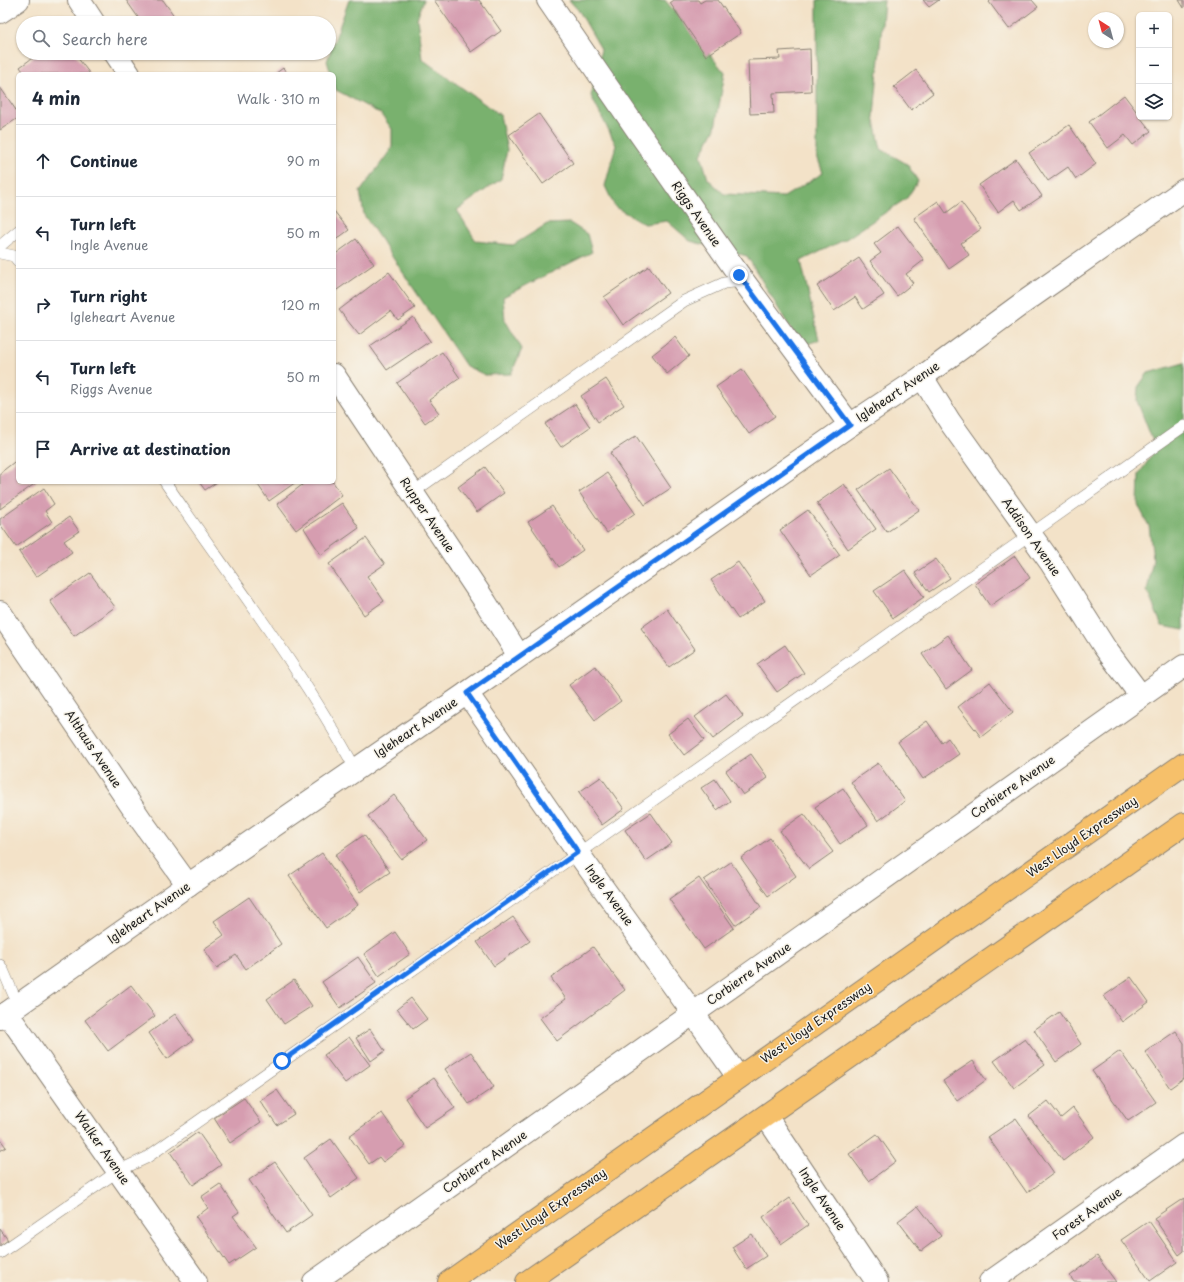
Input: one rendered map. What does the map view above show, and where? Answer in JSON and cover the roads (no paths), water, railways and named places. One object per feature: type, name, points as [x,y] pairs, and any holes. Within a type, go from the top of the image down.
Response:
[{"type":"highway","name":"West Lloyd Expressway","points":[[449,1282],[1184,764]]},
{"type":"highway","points":[[527,1282],[1184,824]]},
{"type":"street","points":[[0,12],[18,0]]},
{"type":"street","points":[[79,0],[89,16]]},
{"type":"street","name":"Riggs Avenue","points":[[548,0],[640,134],[744,281],[850,425]]},
{"type":"street","points":[[119,60],[128,72]]},
{"type":"street","name":"Igleheart Avenue","points":[[8,1012],[188,885],[467,693],[850,425],[922,377],[1020,305],[1184,190]]},
{"type":"street","name":"Addison Avenue","points":[[922,377],[950,422],[1051,563],[1105,648],[1141,696]]},
{"type":"street","name":"Rupper Avenue","points":[[336,378],[486,603],[519,656]]},
{"type":"street","name":"Althaus Avenue","points":[[0,612],[141,820],[188,885]]},
{"type":"street","name":"Corbierre Avenue","points":[[314,1282],[1184,666]]},
{"type":"street","name":"Ingle Avenue","points":[[467,693],[738,1077]]},
{"type":"street","name":"Walker Avenue","points":[[8,1012],[196,1282]]},
{"type":"street","name":"Ingle Avenue","points":[[766,1116],[878,1282]]},
{"type":"street","name":"Forest Avenue","points":[[990,1282],[1184,1145]]},
{"type":"lane","points":[[0,246],[16,233]]},
{"type":"lane","points":[[0,253],[14,256],[16,258]]},
{"type":"lane","points":[[412,493],[684,301],[724,283],[744,281]]},
{"type":"lane","points":[[0,1253],[118,1171],[146,1158],[1184,426]]},
{"type":"lane","points":[[166,484],[284,652],[336,733],[356,770]]},
{"type":"lane","points":[[0,965],[3,970],[8,1012]]}]
